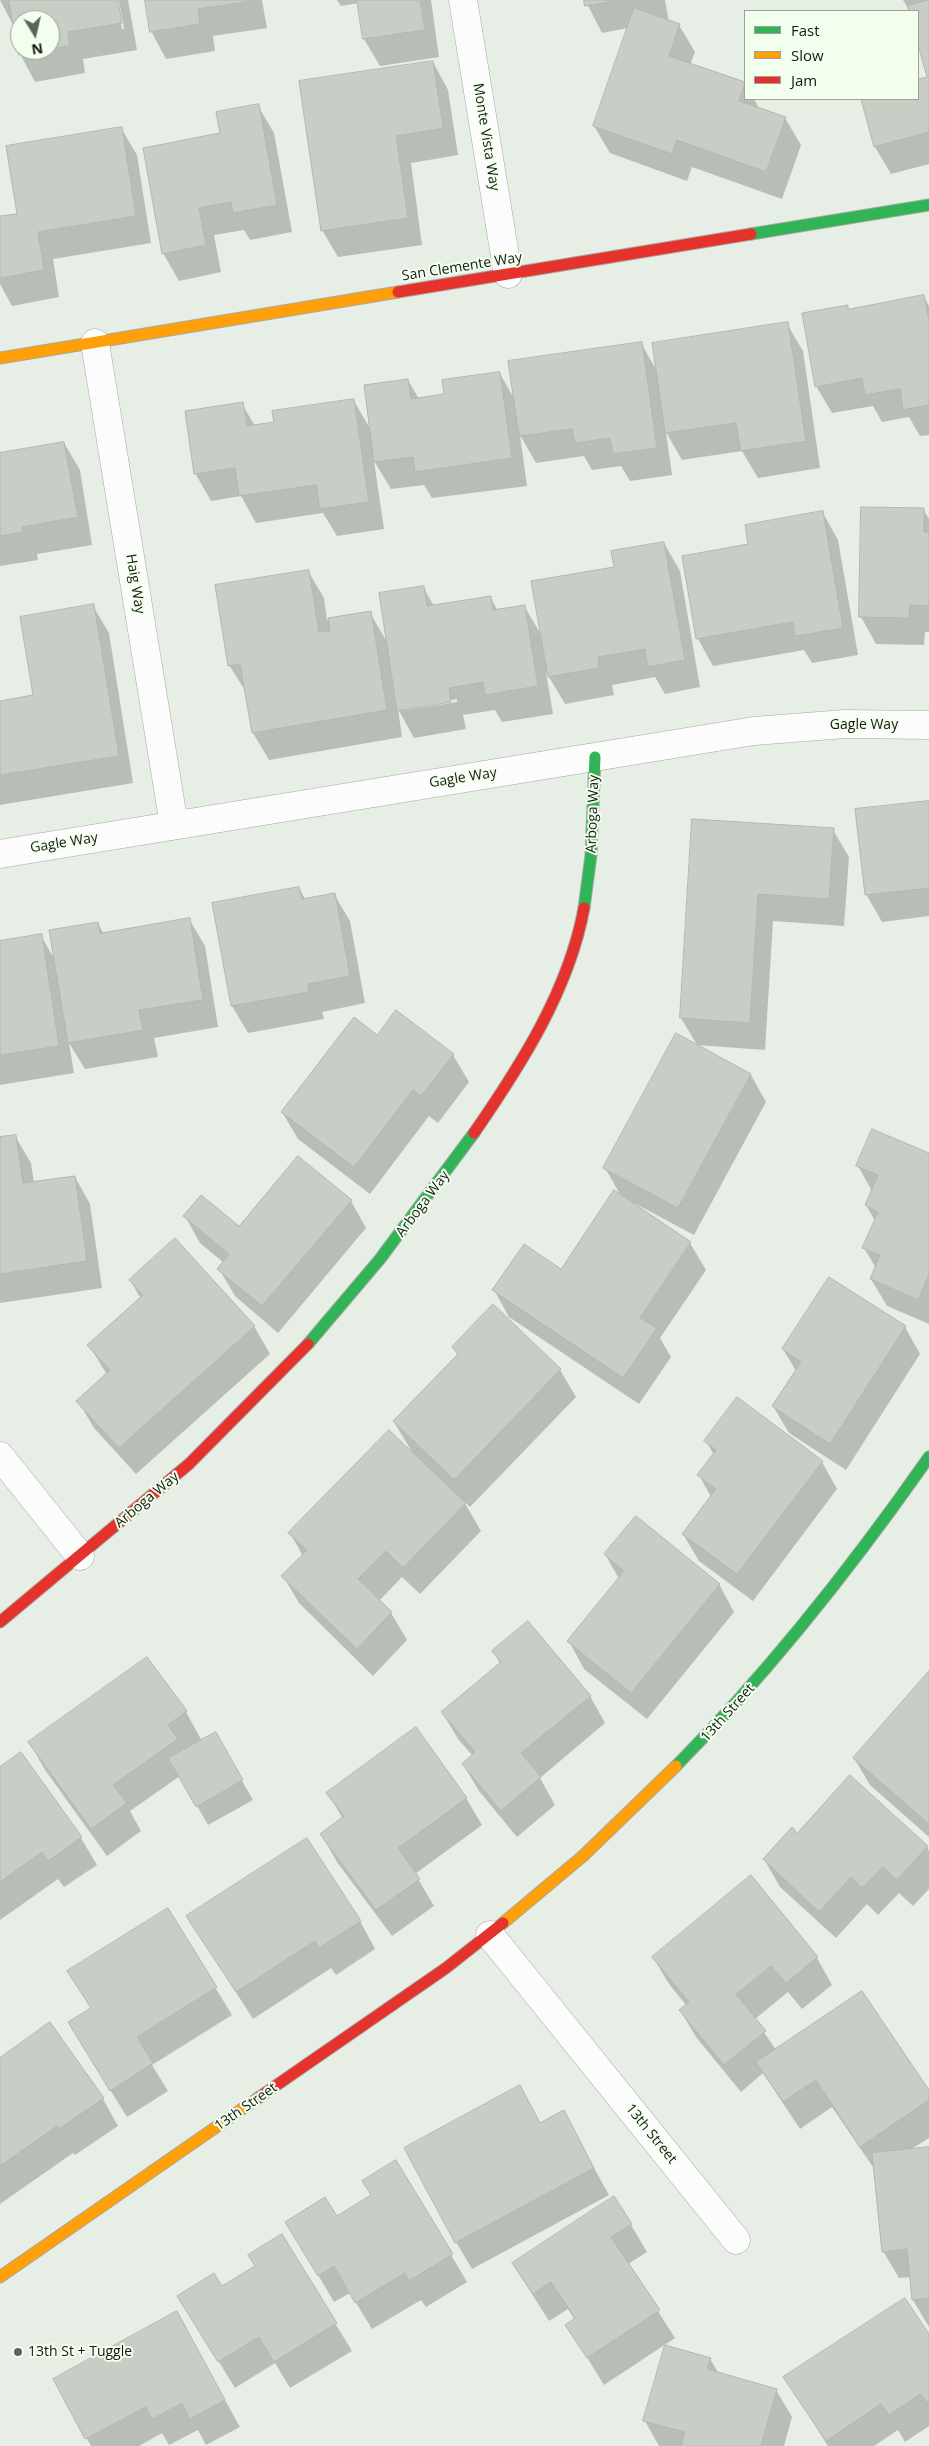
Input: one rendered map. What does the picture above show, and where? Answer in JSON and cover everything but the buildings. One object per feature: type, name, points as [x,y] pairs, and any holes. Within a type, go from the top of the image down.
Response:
[{"type":"street","name":"Monte Vista Way","points":[[463,0],[508,274]]},
{"type":"street","name":"San Clemente Way","points":[[0,358],[929,205]]},
{"type":"street","name":"Haig Way","points":[[96,342],[174,825]]},
{"type":"street","name":"Gagle Way","points":[[0,854],[754,731],[846,724],[929,725]]},
{"type":"street","name":"Arboga Way","points":[[0,1622],[188,1464],[282,1372],[351,1295],[449,1170],[526,1055],[562,980],[582,916],[594,842],[595,756]]},
{"type":"street","points":[[0,1456],[80,1556]]},
{"type":"street","name":"13th Street","points":[[0,2277],[438,1974],[490,1934],[610,1834],[709,1735],[803,1629],[889,1517],[929,1457]]},
{"type":"street","name":"13th Street","points":[[490,1934],[736,2240]]},
{"type":"traffic: fast","points":[[751,234],[929,205]]},
{"type":"traffic: fast","points":[[584,908],[591,855],[595,757]]},
{"type":"traffic: fast","points":[[308,1344],[380,1259],[474,1133]]},
{"type":"traffic: fast","points":[[676,1766],[711,1730],[809,1617],[929,1457]]},
{"type":"traffic: slow","points":[[0,358],[398,292]]},
{"type":"traffic: slow","points":[[503,1923],[583,1856],[676,1766]]},
{"type":"traffic: slow","points":[[0,2277],[258,2098]]},
{"type":"traffic: jam","points":[[398,292],[751,234]]},
{"type":"traffic: jam","points":[[474,1133],[526,1054],[541,1026],[567,968],[584,908]]},
{"type":"traffic: jam","points":[[0,1622],[189,1464],[308,1344]]},
{"type":"traffic: jam","points":[[258,2098],[446,1968],[503,1923]]},
{"type":"place","name":"13th St + Tuggle","points":[[18,2352]]}]
